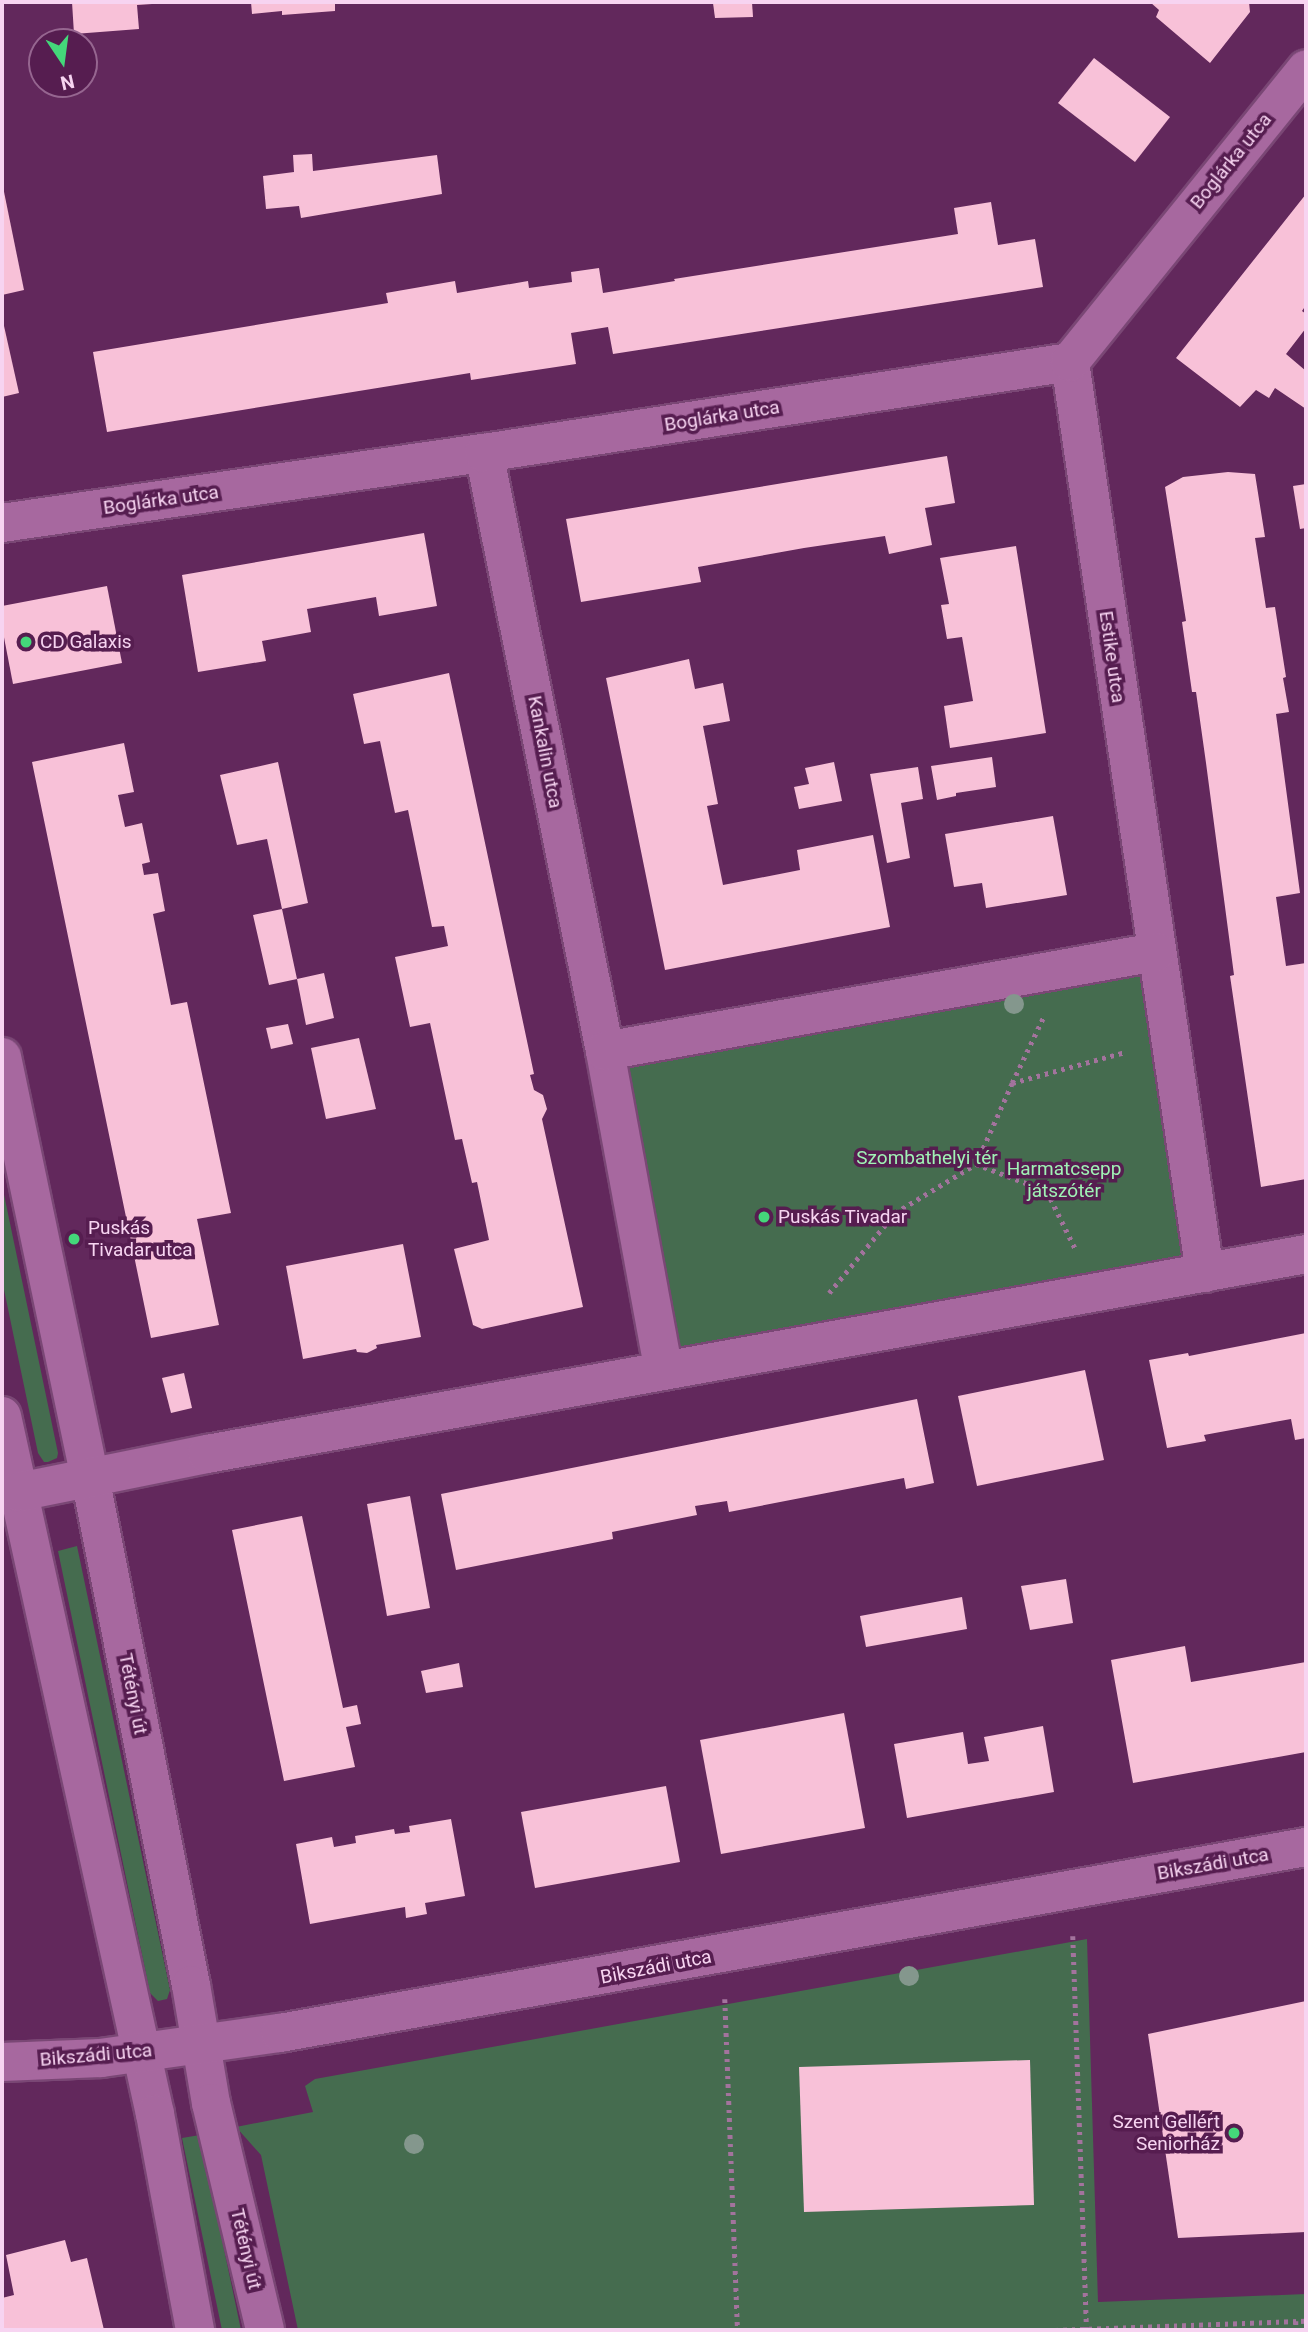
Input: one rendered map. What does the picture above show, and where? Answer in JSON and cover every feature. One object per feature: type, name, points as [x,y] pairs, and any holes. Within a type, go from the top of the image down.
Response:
[{"type":"street","name":"Boglárka utca","points":[[2,523],[484,453],[1070,362],[1306,69]]},
{"type":"street","name":"Estike utca","points":[[1070,362],[1156,952]]},
{"type":"street","name":"Kankalin utca","points":[[484,453],[605,1051]]},
{"type":"street","points":[[664,1371],[605,1051],[1068,967],[1156,952],[1205,1273]]},
{"type":"street","name":"Tétényi út","points":[[2,1057],[90,1477],[211,2103],[265,2330]]},
{"type":"street","points":[[18,1492],[1306,1254]]},
{"type":"street","points":[[2,1416],[142,2052],[195,2330]]},
{"type":"street","name":"Bikszádi utca","points":[[2,2062],[101,2059],[517,1993],[1306,1847]]},
{"type":"path","points":[[825,1297],[895,1213],[976,1164],[1068,967]]},
{"type":"path","points":[[1012,1083],[1170,1039]]},
{"type":"path","points":[[976,1164],[1047,1191],[1097,1293]]},
{"type":"path","points":[[1073,1935],[1087,2330]]},
{"type":"path","points":[[725,1998],[738,2330]]},
{"type":"path","points":[[1296,2321],[1296,2330]]},
{"type":"path","points":[[1055,2330],[1306,2321]]},
{"type":"green space","name":"Szombathelyi tér","points":[[1156,952],[1205,1273],[664,1371],[605,1051]]},
{"type":"green space","points":[[2,1185],[58,1453],[57,1458],[48,1462],[44,1462],[38,1453],[2,1280]]},
{"type":"green space","points":[[77,1546],[170,1990],[167,1999],[158,2001],[150,1993],[58,1551]]},
{"type":"green space","points":[[1087,1939],[1098,2302],[1306,2294],[1306,2330],[298,2330],[261,2155],[236,2127],[313,2112],[305,2086],[315,2079]]},
{"type":"green space","points":[[200,2135],[241,2330],[222,2330],[182,2138]]},
{"type":"building","points":[[72,2],[152,2],[137,5],[139,29],[98,32],[98,28],[74,28]]},
{"type":"building","points":[[251,2],[335,2],[335,11],[252,14]]},
{"type":"building","points":[[752,2],[753,17],[715,18],[713,3]]},
{"type":"building","points":[[1150,2],[1249,2],[1250,12],[1210,63],[1156,17],[1159,10]]},
{"type":"building","points":[[1094,58],[1170,117],[1135,162],[1058,103]]},
{"type":"building","points":[[312,154],[313,171],[437,155],[442,194],[301,218],[299,206],[266,209],[263,176],[294,172],[293,155]]},
{"type":"building","points":[[2,182],[24,290],[2,295]]},
{"type":"building","points":[[1306,194],[1306,305],[1302,311],[1306,314],[1306,328],[1286,354],[1306,371],[1306,409],[1275,388],[1269,398],[1256,390],[1240,407],[1176,358]]},
{"type":"building","points":[[991,202],[998,245],[1035,239],[1043,287],[613,354],[608,327],[571,333],[576,364],[471,380],[470,373],[107,432],[93,352],[388,303],[386,293],[455,281],[457,293],[528,281],[529,288],[572,282],[571,272],[599,268],[603,293],[675,281],[674,279],[958,234],[954,208]]},
{"type":"building","points":[[2,317],[19,393],[2,397]]},
{"type":"building","points":[[947,456],[955,503],[925,508],[932,545],[889,554],[885,536],[804,548],[698,567],[701,582],[581,602],[566,519]]},
{"type":"building","points":[[1228,472],[1255,474],[1265,537],[1255,538],[1266,608],[1275,607],[1286,677],[1283,678],[1289,712],[1276,714],[1300,893],[1276,897],[1286,966],[1306,963],[1306,1179],[1261,1187],[1230,976],[1234,975],[1206,763],[1196,692],[1192,692],[1182,622],[1186,621],[1165,487],[1183,477]]},
{"type":"building","points":[[1306,484],[1306,528],[1300,529],[1293,486]]},
{"type":"building","points":[[424,533],[437,606],[379,616],[376,597],[307,609],[311,632],[262,641],[266,661],[198,672],[182,575]]},
{"type":"building","points":[[1016,546],[1046,733],[950,748],[944,706],[973,701],[962,637],[947,639],[941,605],[949,604],[940,558]]},
{"type":"building","points":[[107,586],[122,663],[13,684],[2,627],[2,606]]},
{"type":"building","points":[[689,659],[695,689],[723,683],[730,721],[703,726],[718,804],[707,806],[723,885],[800,870],[797,850],[873,835],[890,927],[665,970],[606,678]]},
{"type":"building","points":[[449,673],[534,1074],[530,1075],[534,1090],[543,1095],[547,1109],[542,1119],[583,1307],[482,1329],[473,1325],[454,1249],[489,1240],[477,1182],[472,1183],[462,1139],[455,1140],[430,1023],[410,1027],[395,957],[448,946],[444,926],[432,927],[408,810],[395,813],[380,741],[364,744],[353,694]]},
{"type":"building","points":[[124,743],[134,792],[118,795],[125,827],[142,823],[150,862],[142,864],[144,875],[158,873],[165,911],[153,914],[171,1005],[187,1002],[231,1213],[197,1219],[219,1325],[151,1338],[32,762]]},
{"type":"building","points":[[992,757],[996,787],[956,793],[956,796],[937,800],[931,766]]},
{"type":"building","points":[[278,762],[308,903],[282,909],[267,839],[237,845],[220,775]]},
{"type":"building","points":[[834,762],[842,801],[799,809],[794,787],[809,784],[805,768]]},
{"type":"building","points":[[918,767],[923,799],[901,803],[910,858],[887,863],[870,774]]},
{"type":"building","points":[[1053,816],[1067,895],[986,908],[982,883],[954,887],[945,834]]},
{"type":"building","points":[[282,909],[297,979],[269,985],[253,915]]},
{"type":"building","points":[[324,973],[334,1018],[306,1025],[297,979]]},
{"type":"building","points":[[288,1024],[293,1044],[271,1049],[266,1028]]},
{"type":"building","points":[[359,1038],[376,1109],[326,1119],[311,1048]]},
{"type":"building","points":[[403,1244],[421,1337],[376,1345],[377,1348],[367,1353],[357,1352],[356,1349],[303,1359],[286,1266]]},
{"type":"building","points":[[1306,1333],[1306,1438],[1295,1440],[1291,1419],[1204,1435],[1206,1441],[1167,1448],[1149,1360],[1188,1353],[1189,1356]]},
{"type":"building","points":[[1085,1370],[1104,1460],[977,1486],[958,1396]]},
{"type":"building","points":[[184,1373],[192,1408],[171,1413],[162,1378]]},
{"type":"building","points":[[917,1399],[934,1483],[906,1489],[904,1478],[729,1512],[727,1501],[695,1506],[697,1515],[612,1532],[613,1539],[456,1570],[441,1494]]},
{"type":"building","points":[[410,1496],[430,1608],[387,1616],[367,1504]]},
{"type":"building","points":[[302,1516],[343,1708],[357,1705],[361,1724],[346,1727],[355,1767],[284,1781],[232,1530]]},
{"type":"building","points":[[1066,1579],[1073,1623],[1030,1630],[1021,1586]]},
{"type":"building","points":[[962,1597],[967,1629],[866,1647],[860,1616]]},
{"type":"building","points":[[1185,1646],[1191,1682],[1306,1662],[1306,1752],[1133,1783],[1111,1660]]},
{"type":"building","points":[[459,1663],[463,1687],[426,1693],[421,1671]]},
{"type":"building","points":[[844,1713],[865,1828],[721,1854],[700,1740]]},
{"type":"building","points":[[1043,1726],[1054,1792],[907,1818],[894,1744],[963,1732],[968,1764],[989,1761],[984,1737]]},
{"type":"building","points":[[666,1786],[680,1862],[535,1888],[521,1812]]},
{"type":"building","points":[[451,1819],[465,1896],[425,1903],[427,1914],[406,1918],[405,1907],[310,1924],[296,1844],[332,1837],[334,1847],[356,1843],[355,1836],[394,1829],[395,1834],[410,1832],[409,1826]]},
{"type":"building","name":"Szent Gellért Seniorház","points":[[1306,2001],[1306,2232],[1178,2238],[1148,2034]]},
{"type":"building","points":[[1030,2060],[1034,2205],[804,2212],[799,2067]]},
{"type":"building","points":[[65,2240],[71,2262],[87,2258],[104,2330],[2,2330],[2,2298],[14,2295],[6,2255]]},
{"type":"place","name":"CD Galaxis","points":[[26,642]]},
{"type":"place","name":"Puskás Tivadar","points":[[764,1217]]},
{"type":"place","name":"Puskás Tivadar utca","points":[[74,1239]]},
{"type":"place","name":"Szent Gellért Seniorház","points":[[1234,2133]]},
{"type":"park label","name":"Harmatcsepp játszótér","points":[[1064,1180]]}]
